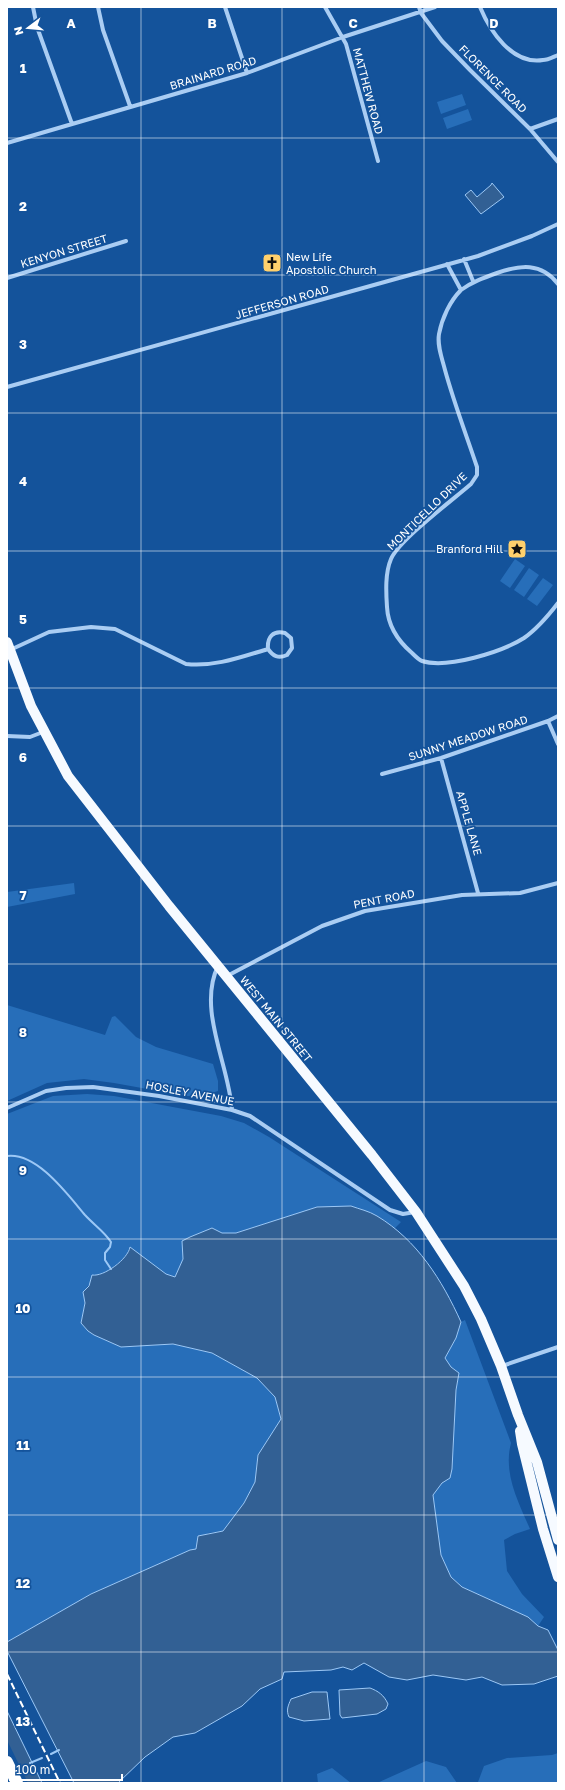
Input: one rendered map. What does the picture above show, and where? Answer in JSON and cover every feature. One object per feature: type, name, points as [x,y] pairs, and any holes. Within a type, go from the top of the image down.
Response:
[{"type":"highway","points":[[7,1762],[17,1783]]},
{"type":"main road","name":"WEST MAIN STREET","points":[[8,646],[22,686],[43,732],[68,776],[169,906],[372,1155],[416,1212],[464,1286],[501,1366],[518,1415],[537,1462],[558,1540]]},
{"type":"main road","name":"WEST MAIN STREET","points":[[518,1415],[522,1444],[543,1529],[558,1577]]},
{"type":"street","points":[[33,7],[37,27],[72,124]]},
{"type":"street","points":[[98,7],[103,30],[130,106]]},
{"type":"street","points":[[225,7],[247,73]]},
{"type":"street","name":"MATTHEW ROAD","points":[[324,7],[343,38],[378,162]]},
{"type":"street","name":"FLORENCE ROAD","points":[[419,7],[421,13],[442,41],[530,129],[558,162]]},
{"type":"street","name":"BRAINARD ROAD","points":[[7,143],[247,73],[343,38],[421,13],[435,7]]},
{"type":"street","points":[[480,7],[486,21],[497,38],[511,51],[528,60],[543,60],[558,55]]},
{"type":"street","points":[[530,129],[558,119]]},
{"type":"street","name":"JEFFERSON ROAD","points":[[7,387],[497,250],[558,224]]},
{"type":"street","name":"KENYON STREET","points":[[7,278],[126,241]]},
{"type":"street","points":[[464,259],[473,281]]},
{"type":"street","points":[[447,264],[461,290]]},
{"type":"street","name":"MONTICELLO DRIVE","points":[[558,284],[544,270],[522,266],[473,281],[453,297],[439,334],[439,348],[456,407],[477,466],[477,476],[471,484],[416,531],[391,558],[386,592],[388,620],[401,643],[421,661],[446,662],[478,658],[512,644],[524,637],[543,622],[558,603]]},
{"type":"street","points":[[8,646],[49,632],[90,627],[115,629],[186,664],[198,665],[220,663],[268,649]]},
{"type":"street","points":[[274,633],[285,633],[291,638],[292,648],[287,655],[277,657],[272,655],[268,649],[267,643],[274,633]]},
{"type":"street","name":"SUNNY MEADOW ROAD","points":[[382,774],[441,758],[548,721],[558,716]]},
{"type":"street","points":[[548,721],[558,744]]},
{"type":"street","points":[[7,736],[30,737],[43,732]]},
{"type":"street","name":"APPLE LANE","points":[[441,758],[478,893]]},
{"type":"street","name":"PENT ROAD","points":[[227,976],[322,926],[346,916],[391,906],[478,893],[520,893],[558,883]]},
{"type":"street","points":[[218,965],[211,982],[211,995],[215,1030],[229,1089],[232,1110]]},
{"type":"street","name":"HOSLEY AVENUE","points":[[7,1108],[46,1091],[80,1087],[122,1090],[232,1110],[250,1116],[390,1210],[403,1214],[416,1212]]},
{"type":"street","points":[[501,1366],[558,1347]]},
{"type":"shaded area","points":[[462,94],[466,105],[441,114],[437,102]]},
{"type":"shaded area","points":[[468,109],[472,120],[447,129],[443,118]]},
{"type":"shaded area","points":[[492,183],[504,197],[481,214],[465,195],[471,190],[477,197]]},
{"type":"shaded area","points":[[515,559],[525,566],[510,588],[500,581]]},
{"type":"shaded area","points":[[529,568],[539,575],[524,597],[514,590]]},
{"type":"shaded area","points":[[543,578],[553,585],[537,606],[527,599]]},
{"type":"shaded area","points":[[74,883],[75,894],[7,907],[7,892]]},
{"type":"shaded area","points":[[7,1005],[105,1035],[112,1017],[115,1016],[136,1037],[156,1047],[213,1064],[218,1081],[218,1091],[201,1096],[186,1096],[84,1079],[47,1083],[7,1101]]},
{"type":"shaded area","points":[[87,1094],[114,1096],[221,1116],[244,1123],[269,1137],[401,1222],[394,1229],[376,1216],[317,1207],[236,1233],[222,1233],[212,1228],[190,1237],[182,1242],[183,1259],[175,1277],[166,1274],[130,1247],[117,1265],[96,1276],[83,1292],[85,1303],[81,1323],[88,1331],[121,1347],[173,1344],[212,1353],[257,1378],[275,1397],[281,1419],[258,1455],[255,1482],[244,1503],[223,1531],[208,1533],[196,1549],[190,1550],[91,1594],[7,1642],[7,1114],[53,1096]]},
{"type":"shaded area","points":[[351,1206],[377,1216],[404,1237],[416,1249],[437,1276],[461,1322],[456,1338],[445,1358],[451,1367],[459,1373],[456,1390],[452,1469],[450,1478],[442,1483],[433,1495],[441,1555],[451,1577],[462,1587],[528,1617],[538,1626],[548,1630],[558,1650],[558,1676],[534,1684],[502,1685],[482,1677],[466,1680],[433,1675],[407,1680],[389,1677],[364,1663],[352,1670],[343,1667],[331,1670],[284,1672],[282,1679],[260,1689],[242,1706],[195,1733],[173,1737],[145,1757],[118,1783],[74,1783],[7,1651],[7,1642],[91,1594],[190,1550],[196,1549],[198,1536],[223,1531],[244,1503],[255,1482],[258,1455],[281,1419],[275,1397],[257,1378],[212,1353],[173,1344],[121,1347],[94,1335],[81,1323],[85,1303],[83,1292],[89,1286],[92,1275],[103,1273],[115,1266],[125,1257],[130,1247],[166,1274],[175,1277],[183,1259],[182,1241],[212,1228],[222,1233],[236,1233],[317,1207]]},
{"type":"shaded area","points":[[465,1320],[511,1443],[509,1454],[510,1476],[530,1529],[515,1534],[504,1540],[507,1571],[522,1594],[544,1617],[538,1626],[528,1617],[462,1587],[451,1577],[441,1555],[433,1495],[452,1469],[456,1390],[459,1373],[451,1367],[445,1358],[456,1338],[461,1322]]},
{"type":"shaded area","points":[[370,1688],[385,1698],[388,1704],[386,1709],[377,1714],[342,1718],[340,1715],[339,1690]]},
{"type":"shaded area","points":[[312,1692],[327,1692],[330,1719],[304,1721],[289,1717],[288,1708],[291,1699]]},
{"type":"shaded area","points":[[7,1711],[42,1783],[7,1783]]},
{"type":"shaded area","points":[[558,1753],[558,1783],[472,1783],[478,1782],[484,1766],[507,1758],[552,1755]]},
{"type":"shaded area","points":[[426,1761],[446,1767],[457,1783],[377,1783]]},
{"type":"shaded area","points":[[332,1768],[351,1783],[318,1783],[317,1774]]},
{"type":"pier","points":[[7,1740],[28,1783],[7,1783]]},
{"type":"waterway","points":[[7,1156],[18,1157],[29,1161],[51,1176],[61,1186],[85,1215],[111,1242],[110,1247],[105,1253],[105,1260],[111,1269]]},
{"type":"waterway","points":[[51,1754],[59,1750]]},
{"type":"waterway","points":[[30,1763],[42,1758]]},
{"type":"railway","points":[[7,1674],[60,1783]]},
{"type":"place","name":"New Life Apostolic Church","points":[[272,263]]},
{"type":"place","name":"Branford Hill","points":[[517,549]]}]
